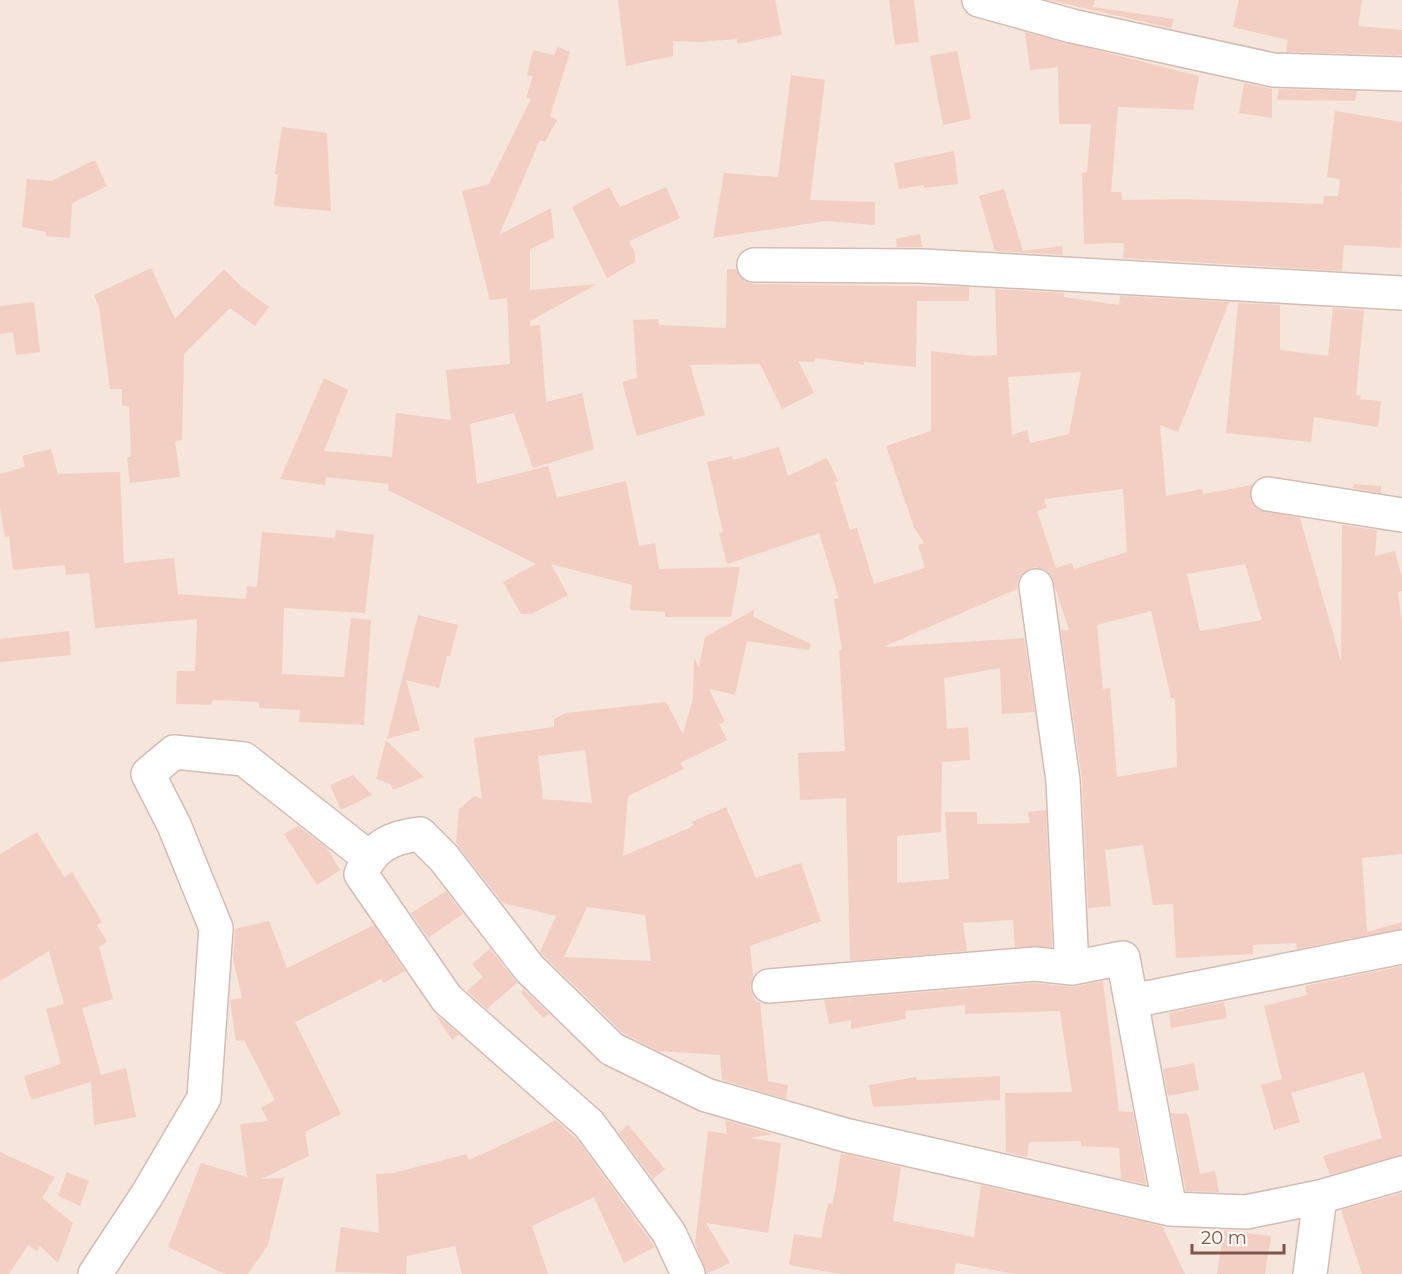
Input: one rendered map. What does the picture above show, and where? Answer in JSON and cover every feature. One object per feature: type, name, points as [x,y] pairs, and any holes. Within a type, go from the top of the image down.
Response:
[{"type":"street","points":[[979,0],[1072,26],[1273,70],[1402,74]]},
{"type":"street","points":[[754,265],[922,266],[1402,293]]},
{"type":"street","points":[[1268,494],[1402,515]]},
{"type":"street","points":[[1036,586],[1063,782],[1071,968]]},
{"type":"street","points":[[95,1274],[147,1195],[204,1098],[216,928],[174,825],[148,774],[174,752],[244,759],[368,857]]},
{"type":"street","points":[[688,1274],[669,1233],[589,1124],[447,999],[361,874],[368,857],[397,837],[420,834],[444,858],[530,968],[612,1049],[705,1095],[845,1135],[1170,1209],[1246,1212],[1320,1197],[1402,1173]]},
{"type":"street","points":[[1132,1001],[1402,947]]},
{"type":"street","points":[[769,986],[1035,964],[1071,968],[1123,958],[1170,1209]]},
{"type":"street","points":[[1310,1274],[1320,1197]]},
{"type":"shaded area","points":[[0,0],[1402,0],[1402,1274],[0,1274]]},
{"type":"building","points":[[618,0],[775,0],[782,35],[737,44],[737,39],[700,42],[673,41],[673,56],[626,66]]},
{"type":"building","points":[[889,0],[914,0],[919,42],[895,45]]},
{"type":"building","points":[[1049,0],[1095,0],[1093,7],[1174,19],[1171,28]]},
{"type":"building","points":[[1239,0],[1362,0],[1358,26],[1402,30],[1402,55],[1286,52],[1288,40],[1233,27]]},
{"type":"building","points":[[1025,32],[1199,76],[1193,110],[1118,107],[1111,192],[1121,192],[1122,200],[1187,199],[1323,204],[1324,196],[1338,196],[1340,179],[1327,177],[1335,111],[1402,122],[1401,248],[1344,245],[1342,271],[1123,258],[1124,243],[1084,244],[1082,173],[1087,172],[1091,124],[1059,124],[1058,67],[1030,70]]},
{"type":"building","points":[[558,47],[570,52],[550,116],[557,120],[545,142],[540,140],[499,235],[551,208],[554,238],[530,249],[530,290],[597,284],[530,321],[530,326],[540,325],[546,402],[582,393],[594,449],[533,468],[514,413],[470,424],[477,484],[548,466],[557,498],[626,481],[639,546],[655,543],[659,569],[740,567],[731,617],[665,617],[665,612],[630,610],[632,585],[551,564],[568,595],[531,614],[521,614],[503,582],[536,564],[388,490],[389,484],[326,477],[325,485],[280,479],[324,378],[348,390],[324,451],[392,457],[396,413],[451,420],[446,370],[510,364],[507,298],[490,300],[462,191],[489,184],[531,99],[526,98],[533,76],[527,75],[533,50],[554,55]]},
{"type":"building","points":[[957,51],[971,119],[943,125],[930,56]]},
{"type":"building","points":[[791,75],[825,80],[810,200],[875,202],[875,225],[826,221],[713,238],[724,173],[778,177]]},
{"type":"building","points":[[1244,83],[1272,89],[1272,118],[1239,113]]},
{"type":"building","points":[[1279,89],[1357,91],[1355,101],[1277,100]]},
{"type":"building","points":[[282,127],[327,133],[331,211],[274,206],[278,174],[275,174]]},
{"type":"building","points":[[954,151],[958,184],[924,188],[924,185],[899,189],[894,163]]},
{"type":"building","points":[[95,160],[107,186],[72,203],[70,238],[46,236],[46,232],[22,227],[27,179],[51,181]]},
{"type":"building","points":[[609,187],[620,207],[666,187],[680,218],[629,241],[635,253],[635,262],[607,278],[572,207]]},
{"type":"building","points":[[1004,189],[1023,251],[1062,246],[1063,255],[995,251],[979,196]]},
{"type":"building","points":[[920,234],[922,247],[897,247],[896,239]]},
{"type":"building","points":[[151,268],[175,319],[224,269],[242,287],[269,307],[255,326],[230,308],[184,354],[182,440],[175,441],[180,477],[130,483],[127,457],[131,457],[129,406],[122,406],[122,389],[110,389],[99,307],[94,295]]},
{"type":"building","points":[[727,269],[736,269],[744,281],[754,284],[969,287],[969,301],[917,301],[916,367],[864,362],[864,365],[815,358],[815,362],[798,361],[814,393],[782,409],[760,364],[690,365],[705,415],[637,436],[622,382],[637,378],[633,320],[658,319],[659,325],[726,328]]},
{"type":"building","points":[[995,289],[1064,293],[1064,297],[1119,305],[1120,296],[1229,302],[1178,432],[1160,425],[1166,496],[1202,489],[1203,494],[1252,485],[1250,500],[1257,509],[1300,518],[1341,661],[1342,525],[1377,530],[1375,556],[1395,551],[1402,578],[1402,591],[1398,592],[1402,626],[1402,854],[1362,858],[1367,932],[1402,922],[1402,929],[1297,949],[1296,943],[1253,945],[1253,954],[1176,958],[1173,904],[1153,905],[1143,845],[1105,850],[1111,906],[1088,908],[1082,779],[1061,630],[1069,630],[1051,575],[1044,569],[1034,567],[1024,572],[1018,580],[1017,589],[883,647],[1024,638],[1035,712],[1002,714],[1000,668],[944,678],[947,729],[968,727],[970,760],[942,762],[941,832],[897,836],[897,883],[949,879],[945,812],[977,812],[977,824],[1030,823],[1028,812],[1046,810],[1052,947],[1015,947],[1013,920],[963,923],[967,951],[850,961],[846,798],[800,800],[798,753],[845,751],[839,650],[842,650],[834,599],[839,598],[819,533],[727,564],[719,533],[723,532],[707,462],[732,456],[733,460],[779,447],[788,476],[827,458],[838,481],[835,482],[850,530],[857,528],[874,584],[925,568],[918,545],[924,543],[914,527],[886,446],[931,431],[931,351],[973,356],[997,355]],"holes":[[[1081,372],[1069,434],[1030,443],[1027,430],[1012,435],[1008,377]],[[1123,489],[1127,552],[1074,569],[1072,563],[1056,568],[1037,511],[1047,508],[1044,499]],[[1245,564],[1262,620],[1200,631],[1187,574]],[[1151,611],[1171,698],[1175,698],[1177,767],[1117,777],[1110,688],[1103,689],[1097,625]]]},
{"type":"building","points":[[34,302],[40,352],[16,355],[13,332],[0,334],[0,306]]},
{"type":"building","points":[[1238,303],[1280,305],[1280,350],[1328,356],[1333,308],[1364,310],[1356,395],[1361,396],[1360,399],[1381,401],[1378,427],[1314,417],[1311,442],[1226,433]]},
{"type":"building","points":[[51,449],[58,474],[120,472],[124,563],[174,558],[178,594],[246,599],[247,586],[257,587],[262,532],[335,538],[336,530],[374,535],[365,613],[284,608],[282,674],[344,677],[351,618],[371,620],[364,725],[299,722],[300,710],[259,708],[259,702],[213,700],[211,705],[176,704],[177,671],[195,671],[197,619],[95,628],[89,573],[66,575],[65,565],[13,570],[9,536],[5,537],[0,508],[0,474],[25,467],[22,456]]},
{"type":"building","points":[[1354,484],[1381,486],[1381,493],[1353,488]]},
{"type":"building","points":[[754,610],[753,617],[811,644],[809,650],[747,641],[735,695],[709,689],[725,722],[719,724],[727,740],[680,763],[684,769],[628,796],[623,856],[687,829],[694,825],[692,822],[726,807],[756,878],[801,863],[821,921],[750,946],[753,976],[750,988],[756,1002],[760,1002],[768,1081],[788,1085],[786,1099],[722,1080],[720,1055],[658,1051],[623,1033],[540,952],[556,916],[503,903],[456,843],[459,809],[474,796],[482,799],[474,738],[554,727],[554,719],[566,713],[666,702],[683,734],[693,699],[694,658],[699,667],[705,637]],"holes":[[[585,750],[592,803],[543,799],[538,756]],[[587,907],[645,915],[651,961],[564,957]]]},
{"type":"building","points":[[418,615],[458,625],[439,688],[406,680],[420,730],[387,739]]},
{"type":"building","points":[[69,631],[71,655],[0,662],[0,639]]},
{"type":"building","points":[[386,740],[424,777],[393,790],[390,784],[376,779]]},
{"type":"building","points":[[353,775],[372,795],[341,810],[330,785]]},
{"type":"building","points":[[298,826],[327,848],[340,870],[317,885],[284,834]]},
{"type":"building","points":[[37,832],[64,877],[72,872],[102,922],[97,925],[107,942],[99,947],[113,999],[82,1008],[101,1075],[126,1068],[136,1117],[94,1125],[91,1082],[31,1100],[24,1076],[61,1064],[46,1009],[64,1004],[49,951],[0,981],[0,854]]},
{"type":"building","points":[[446,891],[463,914],[428,938],[411,913]]},
{"type":"building","points":[[269,921],[287,968],[374,925],[405,971],[384,983],[381,979],[295,1022],[341,1114],[305,1132],[309,1156],[261,1179],[284,1178],[268,1245],[248,1274],[225,1274],[168,1247],[201,1163],[247,1177],[240,1124],[268,1121],[261,1108],[275,1100],[244,1040],[236,1041],[230,1000],[242,998],[233,959],[235,929]]},
{"type":"building","points":[[490,949],[517,983],[487,1009],[467,991],[483,977],[472,964]]},
{"type":"building","points":[[1402,966],[1402,1155],[1330,1175],[1323,1156],[1382,1138],[1364,1072],[1291,1093],[1300,1122],[1274,1130],[1261,1085],[1282,1079],[1264,1006],[1307,995],[1305,986]]},
{"type":"building","points":[[1103,981],[1119,1111],[1133,1112],[1146,1184],[1121,1179],[1119,1148],[1081,1146],[1081,1141],[1029,1142],[1027,1157],[1006,1152],[1005,1093],[1072,1092],[1060,1011],[965,1014],[965,1005],[905,1011],[906,1019],[851,1029],[851,1020],[829,1024],[824,1000],[849,998],[850,1004],[850,998],[1035,983],[1073,987]]},
{"type":"building","points":[[523,989],[549,1014],[543,1018],[521,993]]},
{"type":"building","points":[[1224,1002],[1227,1018],[1171,1028],[1169,1013]]},
{"type":"building","points":[[435,1014],[459,1034],[452,1040]]},
{"type":"building","points":[[1194,1063],[1199,1090],[1168,1096],[1163,1069]]},
{"type":"building","points":[[1000,1076],[1000,1100],[873,1107],[869,1085],[916,1077],[917,1080]]},
{"type":"building","points":[[1171,1113],[1188,1114],[1200,1174],[1215,1171],[1219,1192],[1186,1191]]},
{"type":"building","points":[[556,1120],[579,1142],[655,1247],[624,1263],[594,1197],[532,1226],[548,1274],[462,1274],[455,1246],[407,1256],[406,1274],[335,1272],[341,1227],[379,1233],[376,1174],[394,1173],[466,1154],[469,1160]]},
{"type":"building","points":[[725,1120],[773,1134],[750,1138],[781,1143],[768,1233],[706,1223],[730,1263],[706,1274],[695,1243],[708,1131],[727,1134]]},
{"type":"building","points":[[628,1125],[665,1169],[653,1179],[619,1133]]},
{"type":"building","points":[[0,1152],[55,1177],[42,1198],[73,1223],[58,1263],[40,1246],[37,1251],[28,1245],[9,1274],[0,1274]]},
{"type":"building","points":[[841,1153],[901,1167],[893,1221],[974,1237],[981,1185],[1162,1226],[1185,1274],[1014,1274],[956,1263],[954,1274],[839,1274],[789,1265],[794,1234],[821,1238],[828,1203],[833,1204]]},
{"type":"building","points":[[67,1172],[89,1181],[80,1206],[58,1196]]},
{"type":"building","points":[[1402,1193],[1402,1274],[1362,1274],[1341,1210]]},
{"type":"building","points":[[1224,1230],[1271,1236],[1265,1274],[1217,1274]]}]
